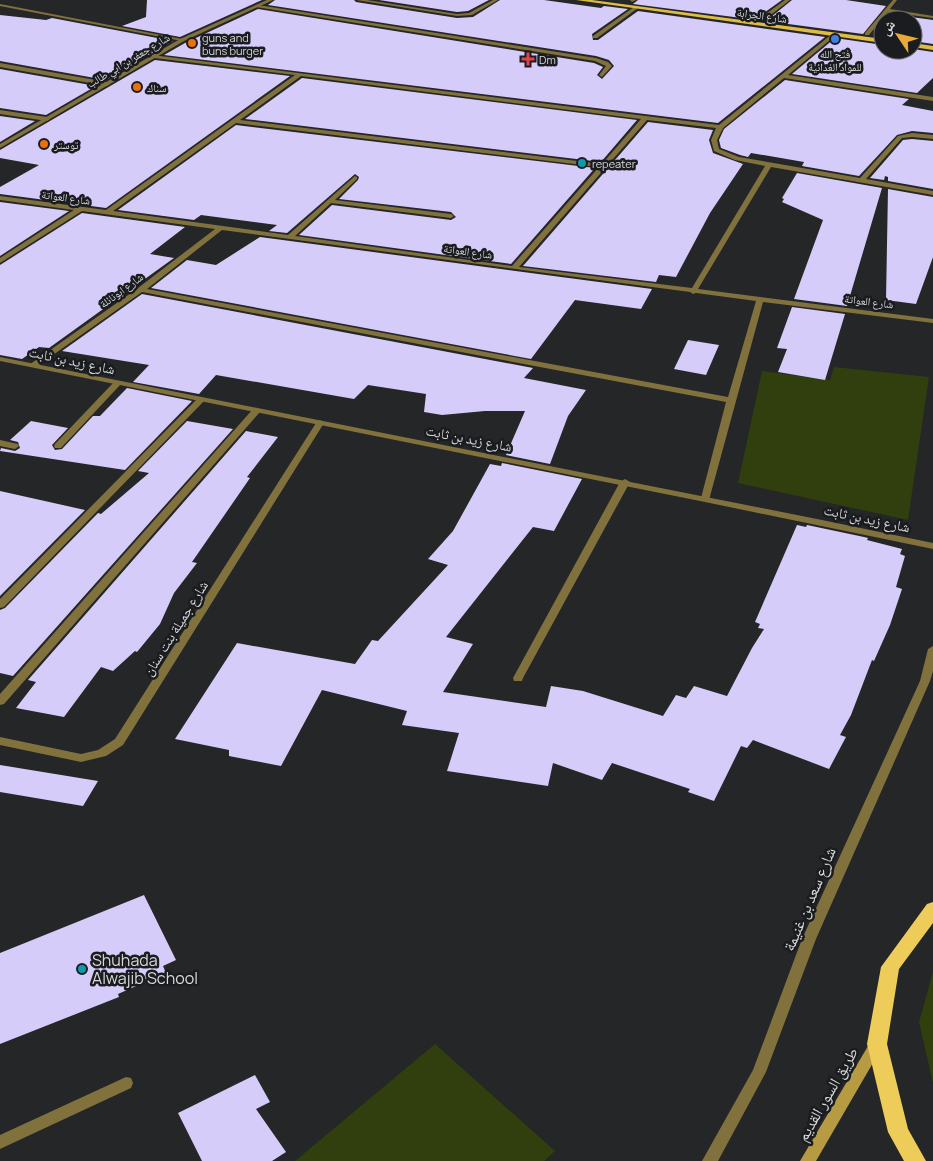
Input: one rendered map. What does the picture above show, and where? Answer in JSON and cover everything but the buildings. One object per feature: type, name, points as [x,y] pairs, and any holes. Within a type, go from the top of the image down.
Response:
[{"type":"highway","points":[[915,1161],[898,1132],[877,1044],[890,967],[933,909]]},
{"type":"main road","name":"شارع الجرابة","points":[[579,0],[873,40]]},
{"type":"main road","name":"شارع الجرابة","points":[[622,0],[873,35]]},
{"type":"main road","points":[[725,20],[731,16]]},
{"type":"main road","name":"طريق السور القديم","points":[[808,1161],[877,1044]]},
{"type":"street","points":[[0,5],[16,0]]},
{"type":"street","name":"شارع جعفر بن ابي طالب","points":[[0,146],[182,40],[271,0]]},
{"type":"street","points":[[358,0],[457,15],[470,14],[496,0]]},
{"type":"street","points":[[760,20],[788,0]]},
{"type":"street","points":[[887,10],[895,0]]},
{"type":"street","points":[[0,5],[182,40]]},
{"type":"street","points":[[258,6],[606,62],[609,66],[602,75]]},
{"type":"street","points":[[595,37],[636,8]]},
{"type":"street","points":[[867,34],[873,27]]},
{"type":"street","points":[[834,35],[720,127],[714,140],[716,150],[737,159],[933,193]]},
{"type":"street","points":[[154,56],[720,127]]},
{"type":"street","points":[[0,65],[107,84]]},
{"type":"street","points":[[107,213],[299,75]]},
{"type":"street","points":[[784,76],[933,99]]},
{"type":"street","points":[[0,112],[46,119]]},
{"type":"street","points":[[514,268],[644,118]]},
{"type":"street","points":[[236,121],[603,166]]},
{"type":"street","points":[[862,180],[900,137],[912,135],[933,137]]},
{"type":"street","points":[[692,292],[769,164]]},
{"type":"street","points":[[289,238],[355,178]]},
{"type":"street","name":"شارع العواتة","points":[[0,198],[692,292],[933,321]]},
{"type":"street","points":[[330,201],[451,216]]},
{"type":"street","points":[[0,261],[79,210]]},
{"type":"street","name":"شارع ابونائلة","points":[[33,365],[141,290],[220,229]]},
{"type":"street","points":[[141,290],[731,400]]},
{"type":"street","points":[[706,498],[731,400],[760,299]]},
{"type":"street","name":"شارع زيد بن ثابت","points":[[0,359],[117,384],[706,498],[933,546]]},
{"type":"street","points":[[58,446],[117,384]]},
{"type":"street","points":[[0,606],[201,400]]},
{"type":"street","points":[[0,701],[256,411]]},
{"type":"street","name":"شارع جميلة بنت سنان","points":[[0,741],[81,758],[102,753],[119,742],[320,422]]},
{"type":"street","points":[[0,443],[15,446]]},
{"type":"street","points":[[518,678],[625,482]]},
{"type":"street","name":"شارع سعد بن غنيمة","points":[[710,1161],[759,1072],[809,939],[925,681],[933,649]]},
{"type":"street","points":[[0,1142],[126,1083]]},
{"type":"green space","points":[[834,367],[929,377],[908,520],[738,483],[762,371],[830,380]]},
{"type":"green space","points":[[933,972],[933,1083],[919,1022]]},
{"type":"green space","points":[[435,1044],[555,1151],[544,1161],[295,1161]]},
{"type":"place","name":"فتح الله للمواد الغدائية","points":[[835,39]]},
{"type":"place","name":"guns and buns burger","points":[[192,43]]},
{"type":"place","name":"Dm","points":[[528,59]]},
{"type":"place","name":"سناك","points":[[137,87]]},
{"type":"place","name":"توستر","points":[[44,144]]},
{"type":"place","name":"repeater","points":[[582,163]]},
{"type":"place","name":"Shuhada Alwajib School","points":[[82,969]]}]
